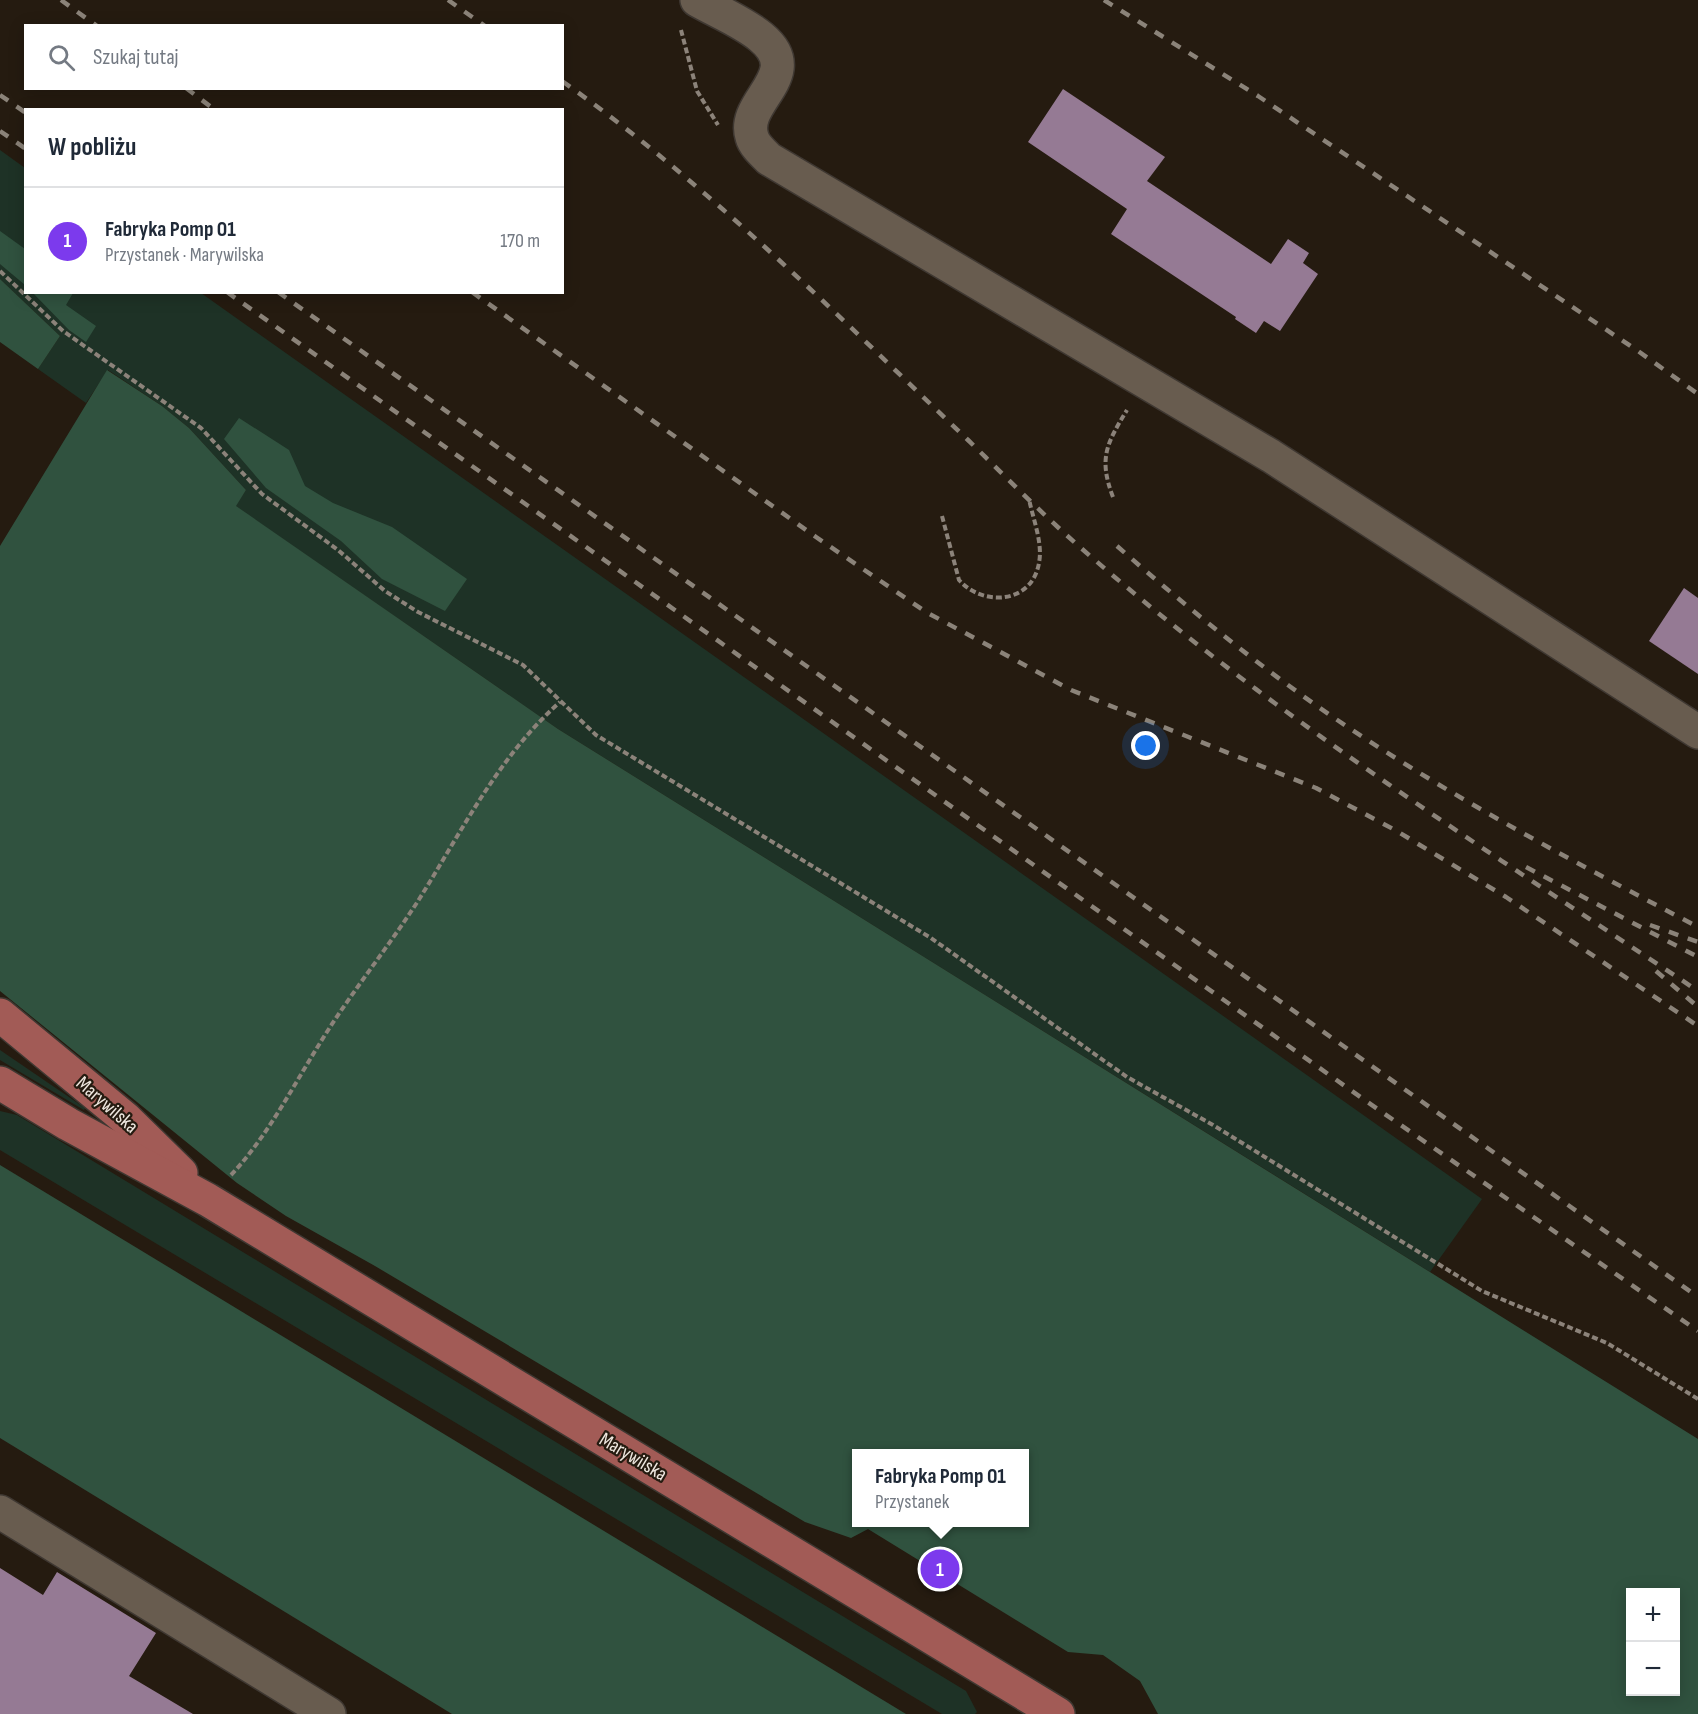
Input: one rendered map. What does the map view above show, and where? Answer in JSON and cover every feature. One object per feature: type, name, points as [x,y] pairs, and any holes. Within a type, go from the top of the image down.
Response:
[{"type":"main road","name":"Marywilska","points":[[0,1015],[126,1119],[208,1200]]},
{"type":"main road","name":"Marywilska","points":[[0,1083],[68,1124],[208,1200],[1054,1713]]},
{"type":"lane","points":[[687,10],[761,37],[773,50],[778,63],[772,84],[754,115],[751,137],[769,159],[1271,456],[1698,732]]},
{"type":"lane","points":[[0,1512],[329,1714]]},
{"type":"path","points":[[687,10],[692,78],[709,114],[729,133],[751,137]]},
{"type":"path","points":[[0,271],[24,294]]},
{"type":"path","points":[[24,294],[63,331],[201,428],[262,494],[338,550],[385,591],[418,612],[523,665],[596,735],[931,938],[1127,1077],[1213,1125],[1482,1291],[1607,1343],[1698,1399]]},
{"type":"path","points":[[1113,497],[1106,474],[1107,446],[1145,381]]},
{"type":"path","points":[[942,516],[960,580],[966,588],[984,598],[1005,598],[1023,590],[1031,582],[1039,564],[1039,543],[1029,499]]},
{"type":"path","points":[[208,1200],[252,1153],[336,1017],[416,903],[496,773],[518,744],[560,702]]},
{"type":"green space","points":[[0,150],[24,167],[24,294],[202,294],[1482,1199],[1430,1272],[558,729],[235,506],[246,490],[189,428],[162,406],[108,370],[86,403],[38,369],[60,336],[0,279]]},
{"type":"green space","points":[[0,231],[24,248],[24,284],[0,264]]},
{"type":"green space","points":[[0,279],[60,336],[38,369],[0,342]]},
{"type":"green space","points":[[34,294],[72,294],[66,305],[96,326],[86,342],[69,330]]},
{"type":"green space","points":[[107,370],[162,406],[189,428],[246,490],[236,506],[558,729],[1698,1439],[1698,1714],[1158,1714],[1140,1681],[1103,1655],[1068,1652],[868,1529],[851,1538],[805,1522],[375,1266],[286,1216],[237,1183],[0,991],[0,546]]},
{"type":"green space","points":[[239,418],[289,450],[305,486],[333,503],[392,527],[467,579],[445,611],[382,579],[341,541],[266,488],[224,439]]},
{"type":"green space","points":[[0,1050],[85,1108],[84,1110],[0,1060]]},
{"type":"green space","points":[[0,1111],[17,1115],[966,1691],[977,1712],[975,1714],[942,1714],[0,1150]]},
{"type":"green space","points":[[0,1165],[906,1714],[452,1714],[0,1438]]},
{"type":"building","points":[[1063,89],[1165,157],[1147,181],[1271,264],[1288,239],[1309,253],[1303,263],[1318,274],[1280,331],[1264,321],[1256,333],[1235,319],[1236,317],[1111,234],[1127,209],[1028,142]]},
{"type":"building","points":[[1684,588],[1698,598],[1698,674],[1649,641]]},
{"type":"building","points":[[0,1568],[43,1595],[57,1572],[156,1633],[129,1676],[193,1714],[0,1714]]},
{"type":"railway","points":[[61,0],[94,24]]},
{"type":"railway","points":[[448,0],[482,24]]},
{"type":"railway","points":[[1104,0],[1258,96],[1638,351],[1698,394]]},
{"type":"railway","points":[[564,82],[670,164],[772,253],[1063,532],[1167,620],[1240,677],[1390,785],[1698,991]]},
{"type":"railway","points":[[189,90],[212,108]]},
{"type":"railway","points":[[0,95],[24,112]]},
{"type":"railway","points":[[0,131],[24,148]]},
{"type":"railway","points":[[230,294],[1366,1101],[1698,1331]]},
{"type":"railway","points":[[281,294],[1698,1297]]},
{"type":"railway","points":[[475,294],[816,537],[926,612],[1071,690],[1316,788],[1395,830],[1506,897],[1698,1026]]},
{"type":"railway","points":[[1117,546],[1239,648],[1303,696],[1369,741],[1490,815],[1698,927]]},
{"type":"railway","points":[[1526,867],[1698,957]]},
{"type":"railway","points":[[1650,925],[1698,942]]},
{"type":"railway","points":[[1656,971],[1698,1007]]},
{"type":"place","name":"Fabryka Pomp 01","points":[[940,1569]]}]
